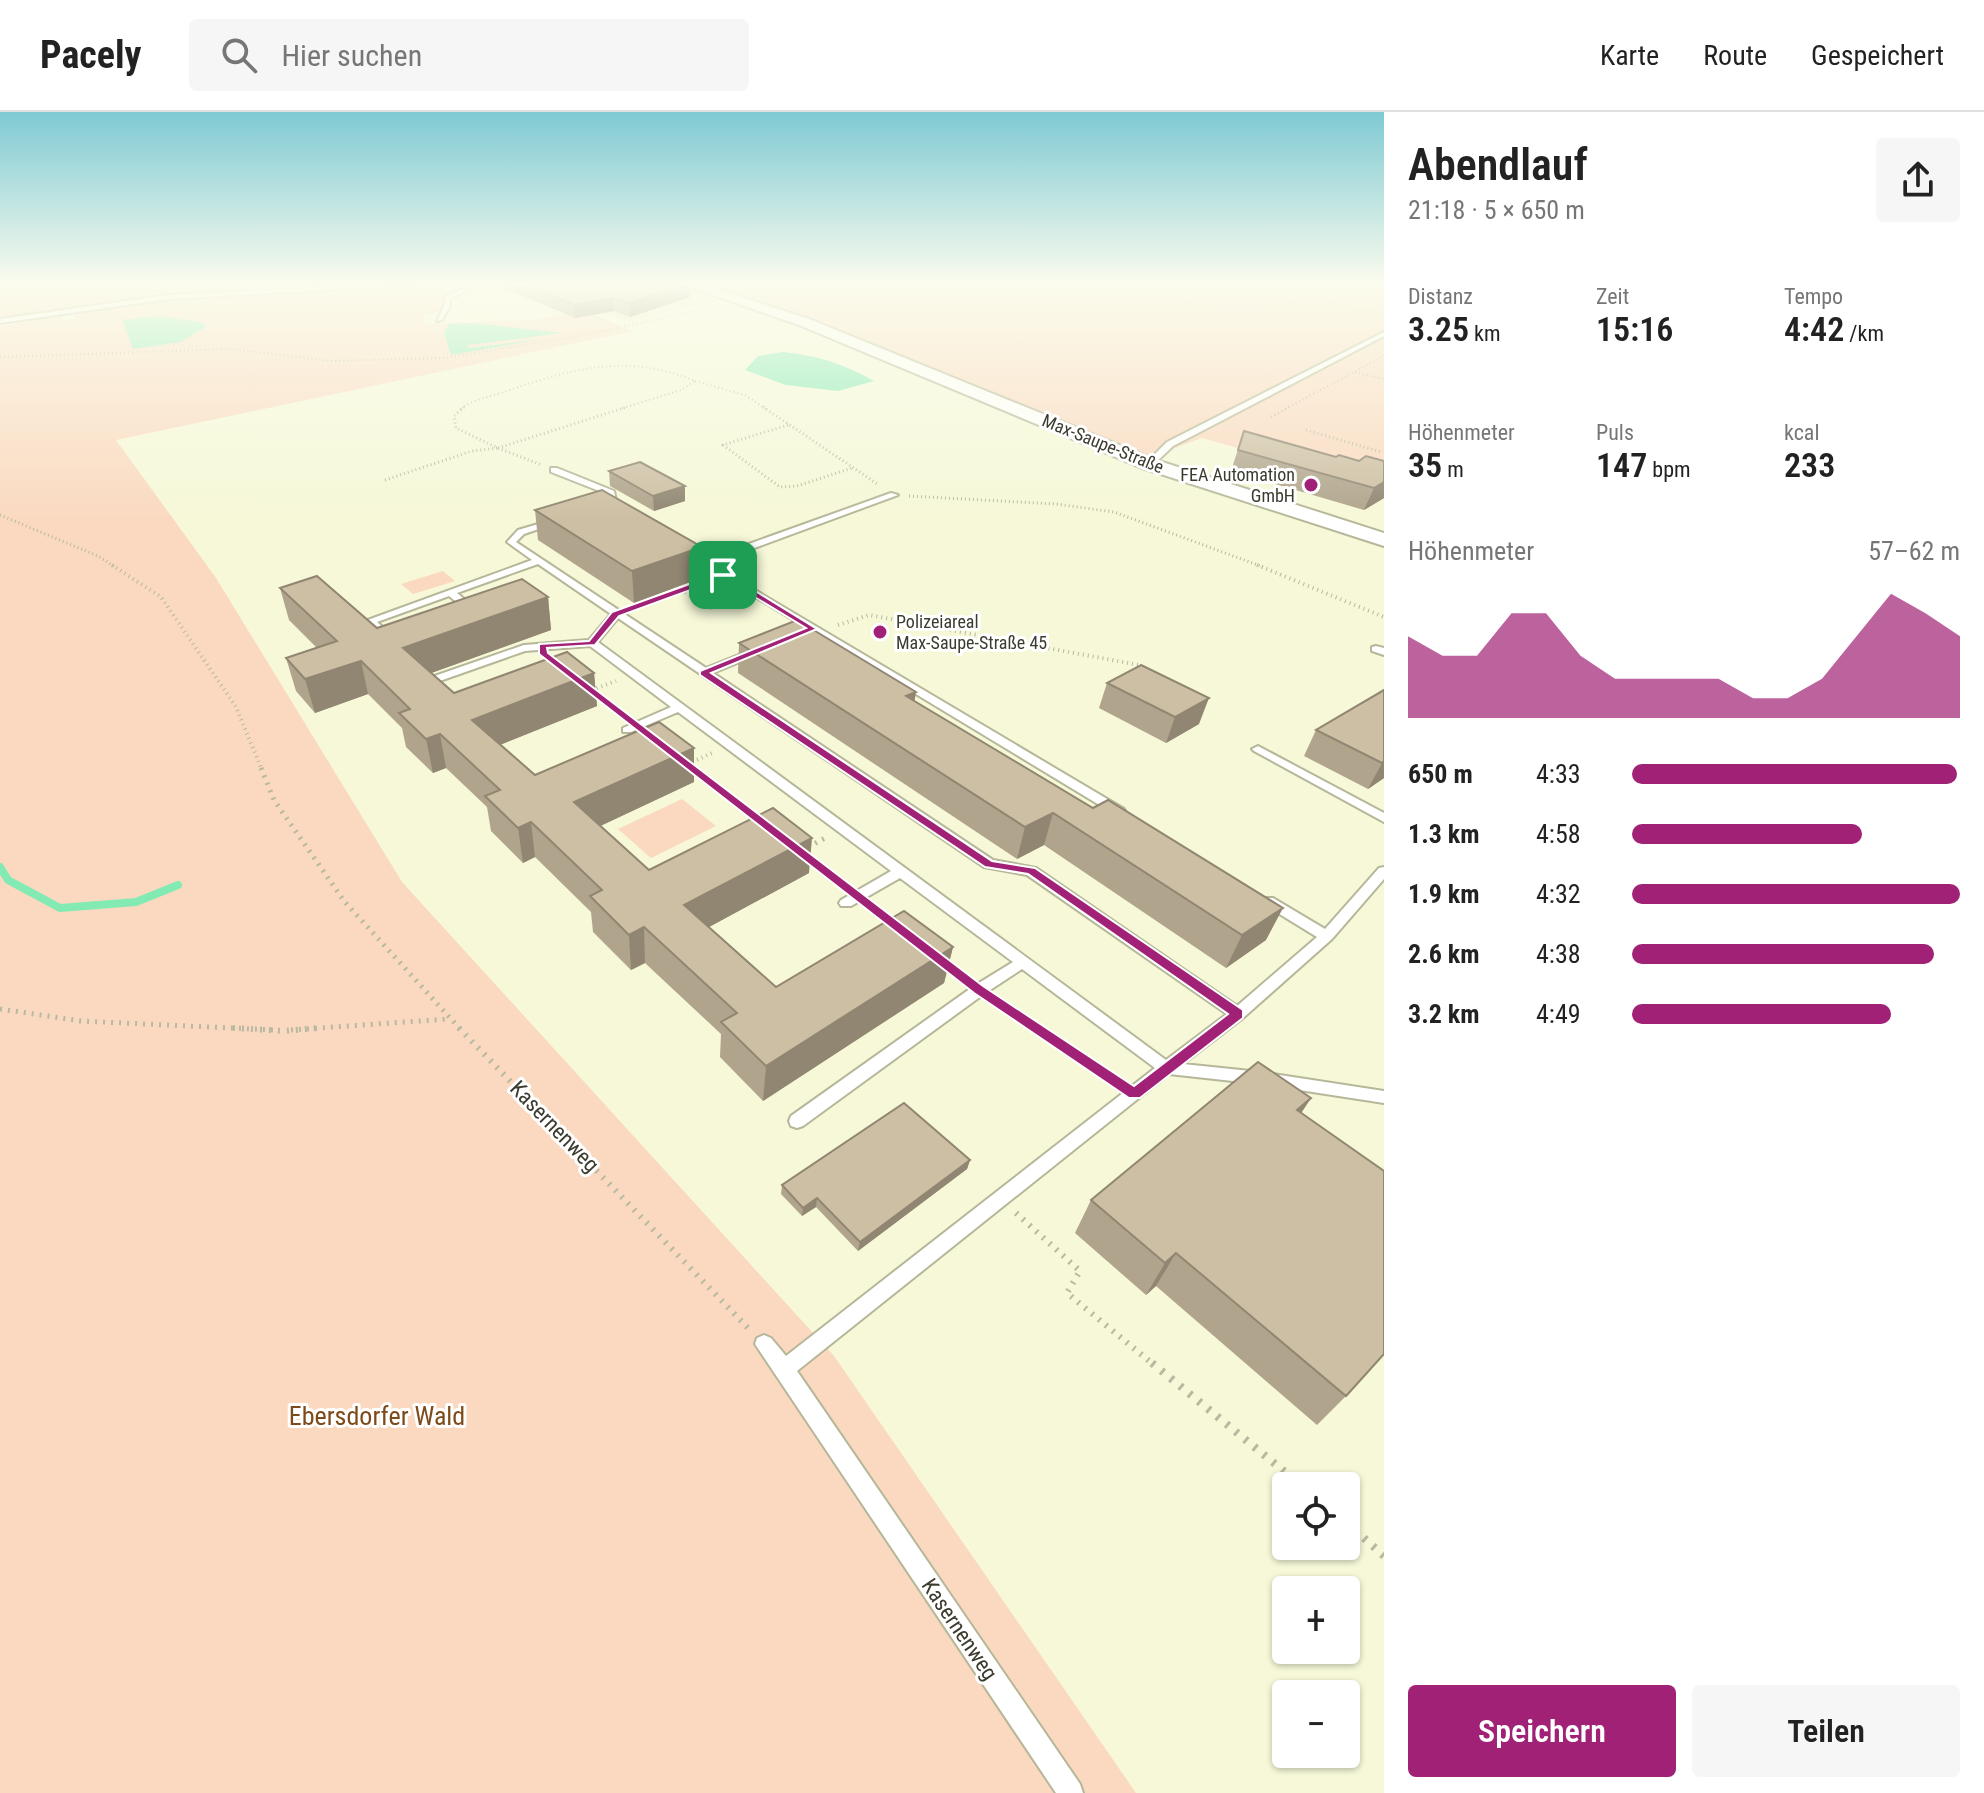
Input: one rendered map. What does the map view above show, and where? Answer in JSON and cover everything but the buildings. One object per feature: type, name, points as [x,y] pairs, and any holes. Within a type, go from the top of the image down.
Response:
[{"type":"street","name":"Max-Saupe-Straße","points":[[905,363],[1149,464],[1384,540]]},
{"type":"lane","points":[[1149,464],[1170,444],[1327,363]]},
{"type":"lane","points":[[554,470],[611,493],[612,501],[608,506],[593,510]]},
{"type":"lane","points":[[704,563],[894,495]]},
{"type":"lane","points":[[608,506],[621,514]]},
{"type":"lane","points":[[564,519],[521,532],[511,542],[989,864],[1031,871],[1238,1014]]},
{"type":"lane","points":[[676,547],[1135,821]]},
{"type":"lane","points":[[400,648],[370,621],[539,561]]},
{"type":"lane","points":[[451,593],[483,619],[469,623]]},
{"type":"lane","points":[[592,643],[616,614]]},
{"type":"lane","points":[[799,634],[813,629]]},
{"type":"lane","points":[[430,681],[524,648],[592,643],[1166,1068],[1260,1078],[1384,1097]]},
{"type":"lane","points":[[704,673],[771,645]]},
{"type":"lane","points":[[632,728],[678,708]]},
{"type":"lane","points":[[1258,749],[1384,818]]},
{"type":"lane","points":[[852,900],[902,871]]},
{"type":"lane","points":[[784,1369],[1238,1014],[1327,936],[1384,871]]},
{"type":"lane","points":[[1259,895],[1327,936]]},
{"type":"lane","points":[[797,1121],[979,990],[1023,962]]},
{"type":"lane","name":"Kasernenweg","points":[[764,1344],[1071,1793]]},
{"type":"path","points":[[1271,417],[1370,363]]},
{"type":"path","points":[[554,470],[456,428],[454,416],[466,405],[571,372],[609,364],[667,369],[695,381],[745,395],[894,495],[1056,504],[1114,512],[1384,617]]},
{"type":"path","points":[[1354,372],[1384,379]]},
{"type":"path","points":[[385,480],[472,451],[498,448],[681,390],[695,381]]},
{"type":"path","points":[[789,425],[723,445],[780,487],[797,486],[853,467]]},
{"type":"path","points":[[1306,430],[1382,450]]},
{"type":"path","points":[[1369,458],[1382,450]]},
{"type":"path","name":"Kasernenweg","points":[[0,515],[98,556],[161,597],[236,707],[274,800],[344,901],[449,1019],[498,1066],[764,1344]]},
{"type":"path","points":[[616,614],[723,575]]},
{"type":"path","points":[[681,590],[713,609]]},
{"type":"path","points":[[850,620],[869,615],[1139,665]]},
{"type":"path","points":[[579,681],[632,728]]},
{"type":"path","points":[[687,764],[762,822]]},
{"type":"path","points":[[843,829],[800,851],[852,900],[903,931]]},
{"type":"path","points":[[936,957],[979,990],[1135,1093]]},
{"type":"path","points":[[0,1009],[81,1021],[284,1031],[449,1019]]},
{"type":"path","points":[[1000,1198],[1080,1271],[1067,1293],[1285,1472]]},
{"type":"path","points":[[1360,1535],[1384,1556]]},
{"type":"green space","name":"Ebersdorfer Wald","points":[[0,363],[479,363],[116,440],[216,578],[402,882],[834,1356],[1136,1793],[0,1793]]},
{"type":"green space","points":[[918,363],[1384,363],[1384,485],[1330,474],[1202,438],[1150,457]]},
{"type":"green space","points":[[443,571],[455,581],[413,594],[401,584]]},
{"type":"green space","points":[[682,799],[716,826],[651,858],[618,829]]},
{"type":"shaded area","points":[[751,363],[836,363],[874,381],[838,391],[786,385],[745,370]]},
{"type":"waterway","points":[[0,867],[8,880],[60,908],[136,902],[178,885]]},
{"type":"place","name":"FEA Automation GmbH","points":[[1311,485]]},
{"type":"place","name":"Polizeiareal Max-Saupe-Straße 45","points":[[880,632]]},
{"type":"route","points":[[723,575],[813,629],[704,673],[989,864],[1031,871],[1238,1014],[1135,1093],[979,990],[544,654],[542,646],[592,643],[616,614],[723,575]]}]
